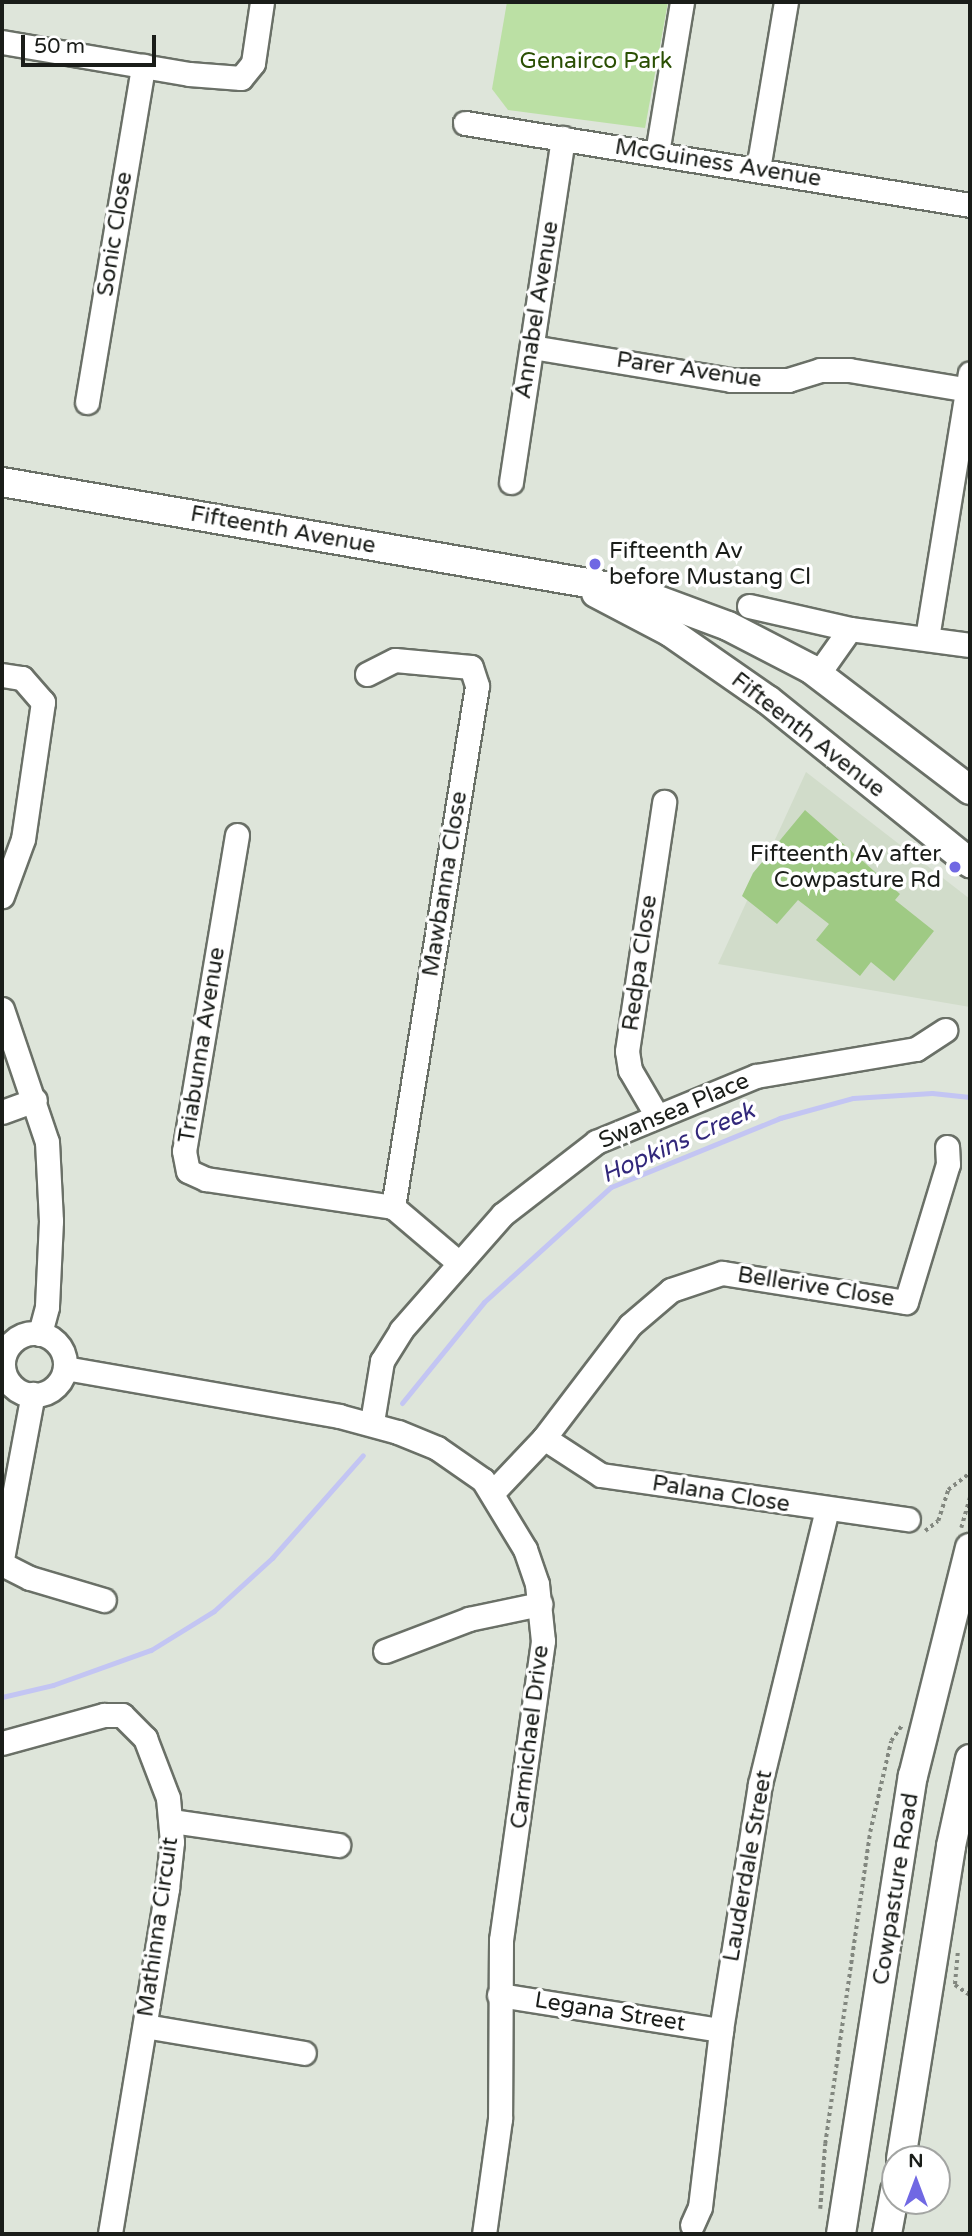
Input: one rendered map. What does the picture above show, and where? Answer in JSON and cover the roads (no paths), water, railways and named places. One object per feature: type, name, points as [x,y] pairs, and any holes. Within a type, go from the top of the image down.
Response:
[{"type":"main road","name":"Fifteenth Avenue","points":[[2,482],[634,592],[728,626],[818,674],[970,790]]},
{"type":"main road","name":"Fifteenth Avenue","points":[[565,578],[670,632],[768,700],[970,863]]},
{"type":"main road","name":"Cowpasture Road","points":[[841,2234],[914,1776],[970,1548]]},
{"type":"main road","name":"Cowpasture Road","points":[[903,2145],[951,1846],[970,1759]]},
{"type":"main road","points":[[887,2234],[891,2215]]},
{"type":"street","points":[[2,42],[143,66],[241,78],[253,63],[262,2]]},
{"type":"street","points":[[657,153],[682,2]]},
{"type":"street","points":[[758,169],[786,2]]},
{"type":"street","name":"Sonic Close","points":[[87,402],[143,66]]},
{"type":"street","name":"McGuiness Avenue","points":[[465,123],[970,205]]},
{"type":"street","name":"Annabel Avenue","points":[[511,482],[563,138]]},
{"type":"street","name":"Parer Avenue","points":[[531,347],[732,380],[788,380],[820,370],[849,370],[969,384]]},
{"type":"street","points":[[927,638],[969,384]]},
{"type":"street","points":[[749,606],[850,629],[970,645]]},
{"type":"street","points":[[818,674],[850,629]]},
{"type":"street","name":"Mawbanna Close","points":[[367,674],[395,660],[471,667],[477,686],[393,1207]]},
{"type":"street","points":[[2,675],[22,678],[43,702],[23,839],[2,896]]},
{"type":"street","name":"Redpa Close","points":[[657,1116],[630,1070],[627,1051],[664,802]]},
{"type":"street","name":"Triabunna Avenue","points":[[237,835],[184,1151],[188,1171],[206,1179],[393,1207]]},
{"type":"street","points":[[2,1009],[47,1142],[52,1191],[47,1307],[40,1334]]},
{"type":"street","name":"Swansea Place","points":[[372,1422],[382,1361],[401,1330],[503,1214],[596,1142],[755,1076],[916,1049],[945,1030]]},
{"type":"street","points":[[2,1112],[34,1100]]},
{"type":"street","name":"Bellerive Close","points":[[493,1492],[544,1438],[629,1325],[671,1290],[693,1280],[722,1273],[906,1302],[948,1164],[947,1147]]},
{"type":"street","points":[[393,1207],[459,1263]]},
{"type":"street","points":[[40,1334],[58,1345],[65,1367],[55,1386],[33,1394],[9,1382],[3,1357],[15,1339],[40,1334]]},
{"type":"street","name":"Carmichael Drive","points":[[65,1367],[372,1422],[437,1448],[493,1492],[525,1549],[540,1604],[542,1661],[503,1920],[499,1995],[500,2119],[484,2234]]},
{"type":"street","points":[[33,1394],[2,1561],[30,1578],[104,1600]]},
{"type":"street","name":"Palana Close","points":[[544,1438],[601,1475],[827,1510],[908,1519]]},
{"type":"street","name":"Lauderdale Street","points":[[692,2225],[700,2207],[721,2030],[760,1784],[827,1510]]},
{"type":"street","points":[[385,1651],[469,1619],[540,1604]]},
{"type":"street","name":"Mathinna Circuit","points":[[2,1743],[104,1715],[122,1715],[138,1727],[153,1755],[172,1821],[169,1877],[110,2234]]},
{"type":"street","points":[[172,1821],[338,1845]]},
{"type":"street","name":"Legana Street","points":[[499,1995],[721,2030]]},
{"type":"street","points":[[145,2026],[304,2053]]},
{"type":"waterway","name":"Hopkins Creek","points":[[402,1403],[484,1302],[611,1187],[780,1118],[853,1098],[932,1093],[970,1097]]},
{"type":"waterway","name":"Hopkins Creek","points":[[2,1697],[53,1685],[151,1650],[214,1611],[272,1558],[363,1455]]},
{"type":"place","name":"Fifteenth Av before Mustang Cl","points":[[595,564]]},
{"type":"place","name":"Fifteenth Av after Cowpasture Rd","points":[[955,867]]},
{"type":"park label","name":"Genairco Park","points":[[596,61]]}]
